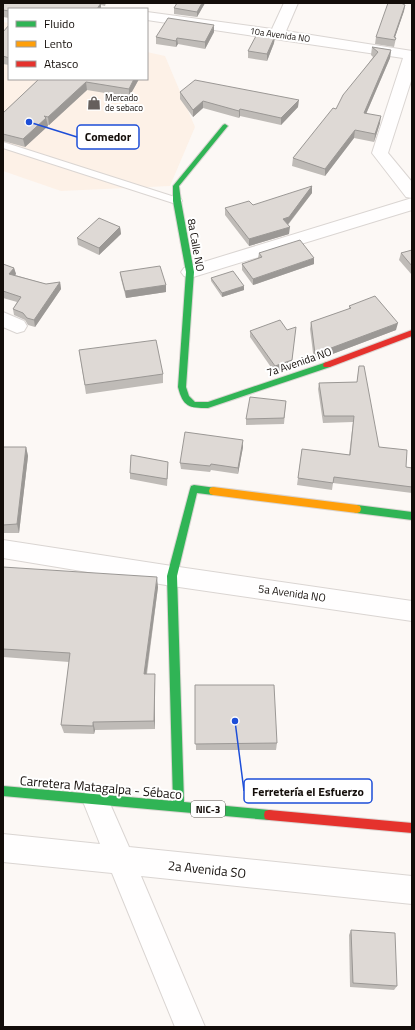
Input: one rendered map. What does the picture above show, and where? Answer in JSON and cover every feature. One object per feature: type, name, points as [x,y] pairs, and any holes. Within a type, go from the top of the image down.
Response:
[{"type":"street","points":[[148,15],[156,3]]},
{"type":"street","points":[[277,34],[291,3]]},
{"type":"street","name":"10a Avenida NO","points":[[148,17],[277,34],[412,55]]},
{"type":"street","points":[[412,55],[380,153],[412,192]]},
{"type":"street","name":"8a Calle NO","points":[[193,406],[185,399],[182,387],[190,272],[176,201],[176,186],[225,126]]},
{"type":"street","points":[[190,272],[412,204]]},
{"type":"street","name":"7a Avenida NO","points":[[193,406],[202,406],[215,403],[322,367],[412,332]]},
{"type":"street","points":[[179,807],[172,576],[194,489],[412,516]]},
{"type":"street","name":"5a Avenida NO","points":[[3,549],[172,576],[412,611]]},
{"type":"street","name":"Carretera Matagalpa - Sébaco","points":[[3,791],[412,828]]},
{"type":"street","points":[[96,799],[190,1027]]},
{"type":"street","name":"2a Avenida SO","points":[[3,848],[412,890]]},
{"type":"lane","points":[[3,145],[176,201]]},
{"type":"shaded area","name":"Mercado de sebaco","points":[[3,22],[8,23],[8,80],[148,80],[148,52],[165,56],[195,127],[170,186],[61,191],[3,171]]},
{"type":"building","points":[[3,3],[101,3],[98,8],[8,8],[8,11],[3,10]]},
{"type":"building","points":[[177,3],[202,3],[197,12],[174,8]]},
{"type":"building","points":[[388,3],[401,3],[405,5],[394,37],[396,38],[395,40],[376,37]]},
{"type":"building","points":[[168,18],[214,25],[205,42],[177,38],[176,41],[156,37]]},
{"type":"building","points":[[8,26],[8,58],[3,56],[3,32]]},
{"type":"building","points":[[257,34],[275,36],[267,54],[248,51]]},
{"type":"building","points":[[372,47],[391,50],[364,113],[381,116],[375,134],[355,130],[325,169],[293,158],[333,108],[336,109],[343,95],[378,52]]},
{"type":"building","points":[[38,80],[134,80],[129,89],[86,82],[48,117],[44,116],[46,118],[23,139],[3,134],[3,113]]},
{"type":"building","points":[[195,80],[299,100],[281,118],[240,109],[239,111],[203,101],[193,110],[180,92]]},
{"type":"building","points":[[312,186],[289,217],[283,219],[290,227],[249,239],[225,208],[249,201],[253,205]]},
{"type":"building","points":[[99,218],[120,227],[99,248],[77,238]]},
{"type":"building","points":[[300,240],[314,258],[253,279],[242,264],[262,257],[259,253]]},
{"type":"building","points":[[412,250],[412,266],[401,253]]},
{"type":"building","points":[[3,264],[14,268],[9,274],[46,284],[60,282],[34,320],[27,318],[23,313],[13,309],[21,297],[3,291]]},
{"type":"building","points":[[160,266],[166,285],[125,291],[120,272]]},
{"type":"building","points":[[233,271],[244,286],[222,293],[211,278]]},
{"type":"building","points":[[375,296],[398,323],[315,354],[311,322],[351,308],[349,306]]},
{"type":"building","points":[[280,320],[287,330],[296,327],[292,360],[275,366],[250,331]]},
{"type":"building","points":[[156,340],[163,374],[85,385],[79,350]]},
{"type":"building","points":[[359,366],[364,366],[379,447],[407,450],[406,467],[412,468],[412,487],[334,477],[333,483],[298,478],[302,449],[350,455],[354,416],[324,416],[319,383],[357,382]]},
{"type":"building","points":[[250,397],[286,401],[284,418],[246,419]]},
{"type":"building","points":[[185,432],[243,440],[238,468],[211,464],[210,466],[180,463]]},
{"type":"building","points":[[3,447],[26,447],[17,524],[3,525]]},
{"type":"building","points":[[131,455],[168,462],[167,479],[130,473]]},
{"type":"building","points":[[3,567],[157,577],[144,674],[155,674],[154,721],[93,722],[93,726],[61,725],[70,653],[3,649]]},
{"type":"building","points":[[195,685],[274,685],[277,743],[195,744]]},
{"type":"building","points":[[351,930],[395,933],[397,986],[353,983]]},
{"type":"traffic: fast","points":[[225,126],[176,186],[177,201],[190,272],[182,387],[187,400],[193,405],[208,405],[327,365]]},
{"type":"traffic: fast","points":[[179,807],[172,576],[194,489],[213,491]]},
{"type":"traffic: fast","points":[[357,509],[412,516]]},
{"type":"traffic: fast","points":[[3,791],[269,815]]},
{"type":"traffic: slow","points":[[213,491],[357,509]]},
{"type":"traffic: jam","points":[[327,365],[412,333]]},
{"type":"traffic: jam","points":[[269,815],[412,828]]},
{"type":"place","name":"Mercado de sebaco","points":[[94,103]]},
{"type":"place","name":"Comedor","points":[[29,122]]},
{"type":"place","name":"Ferretería el Esfuerzo","points":[[235,721]]}]
